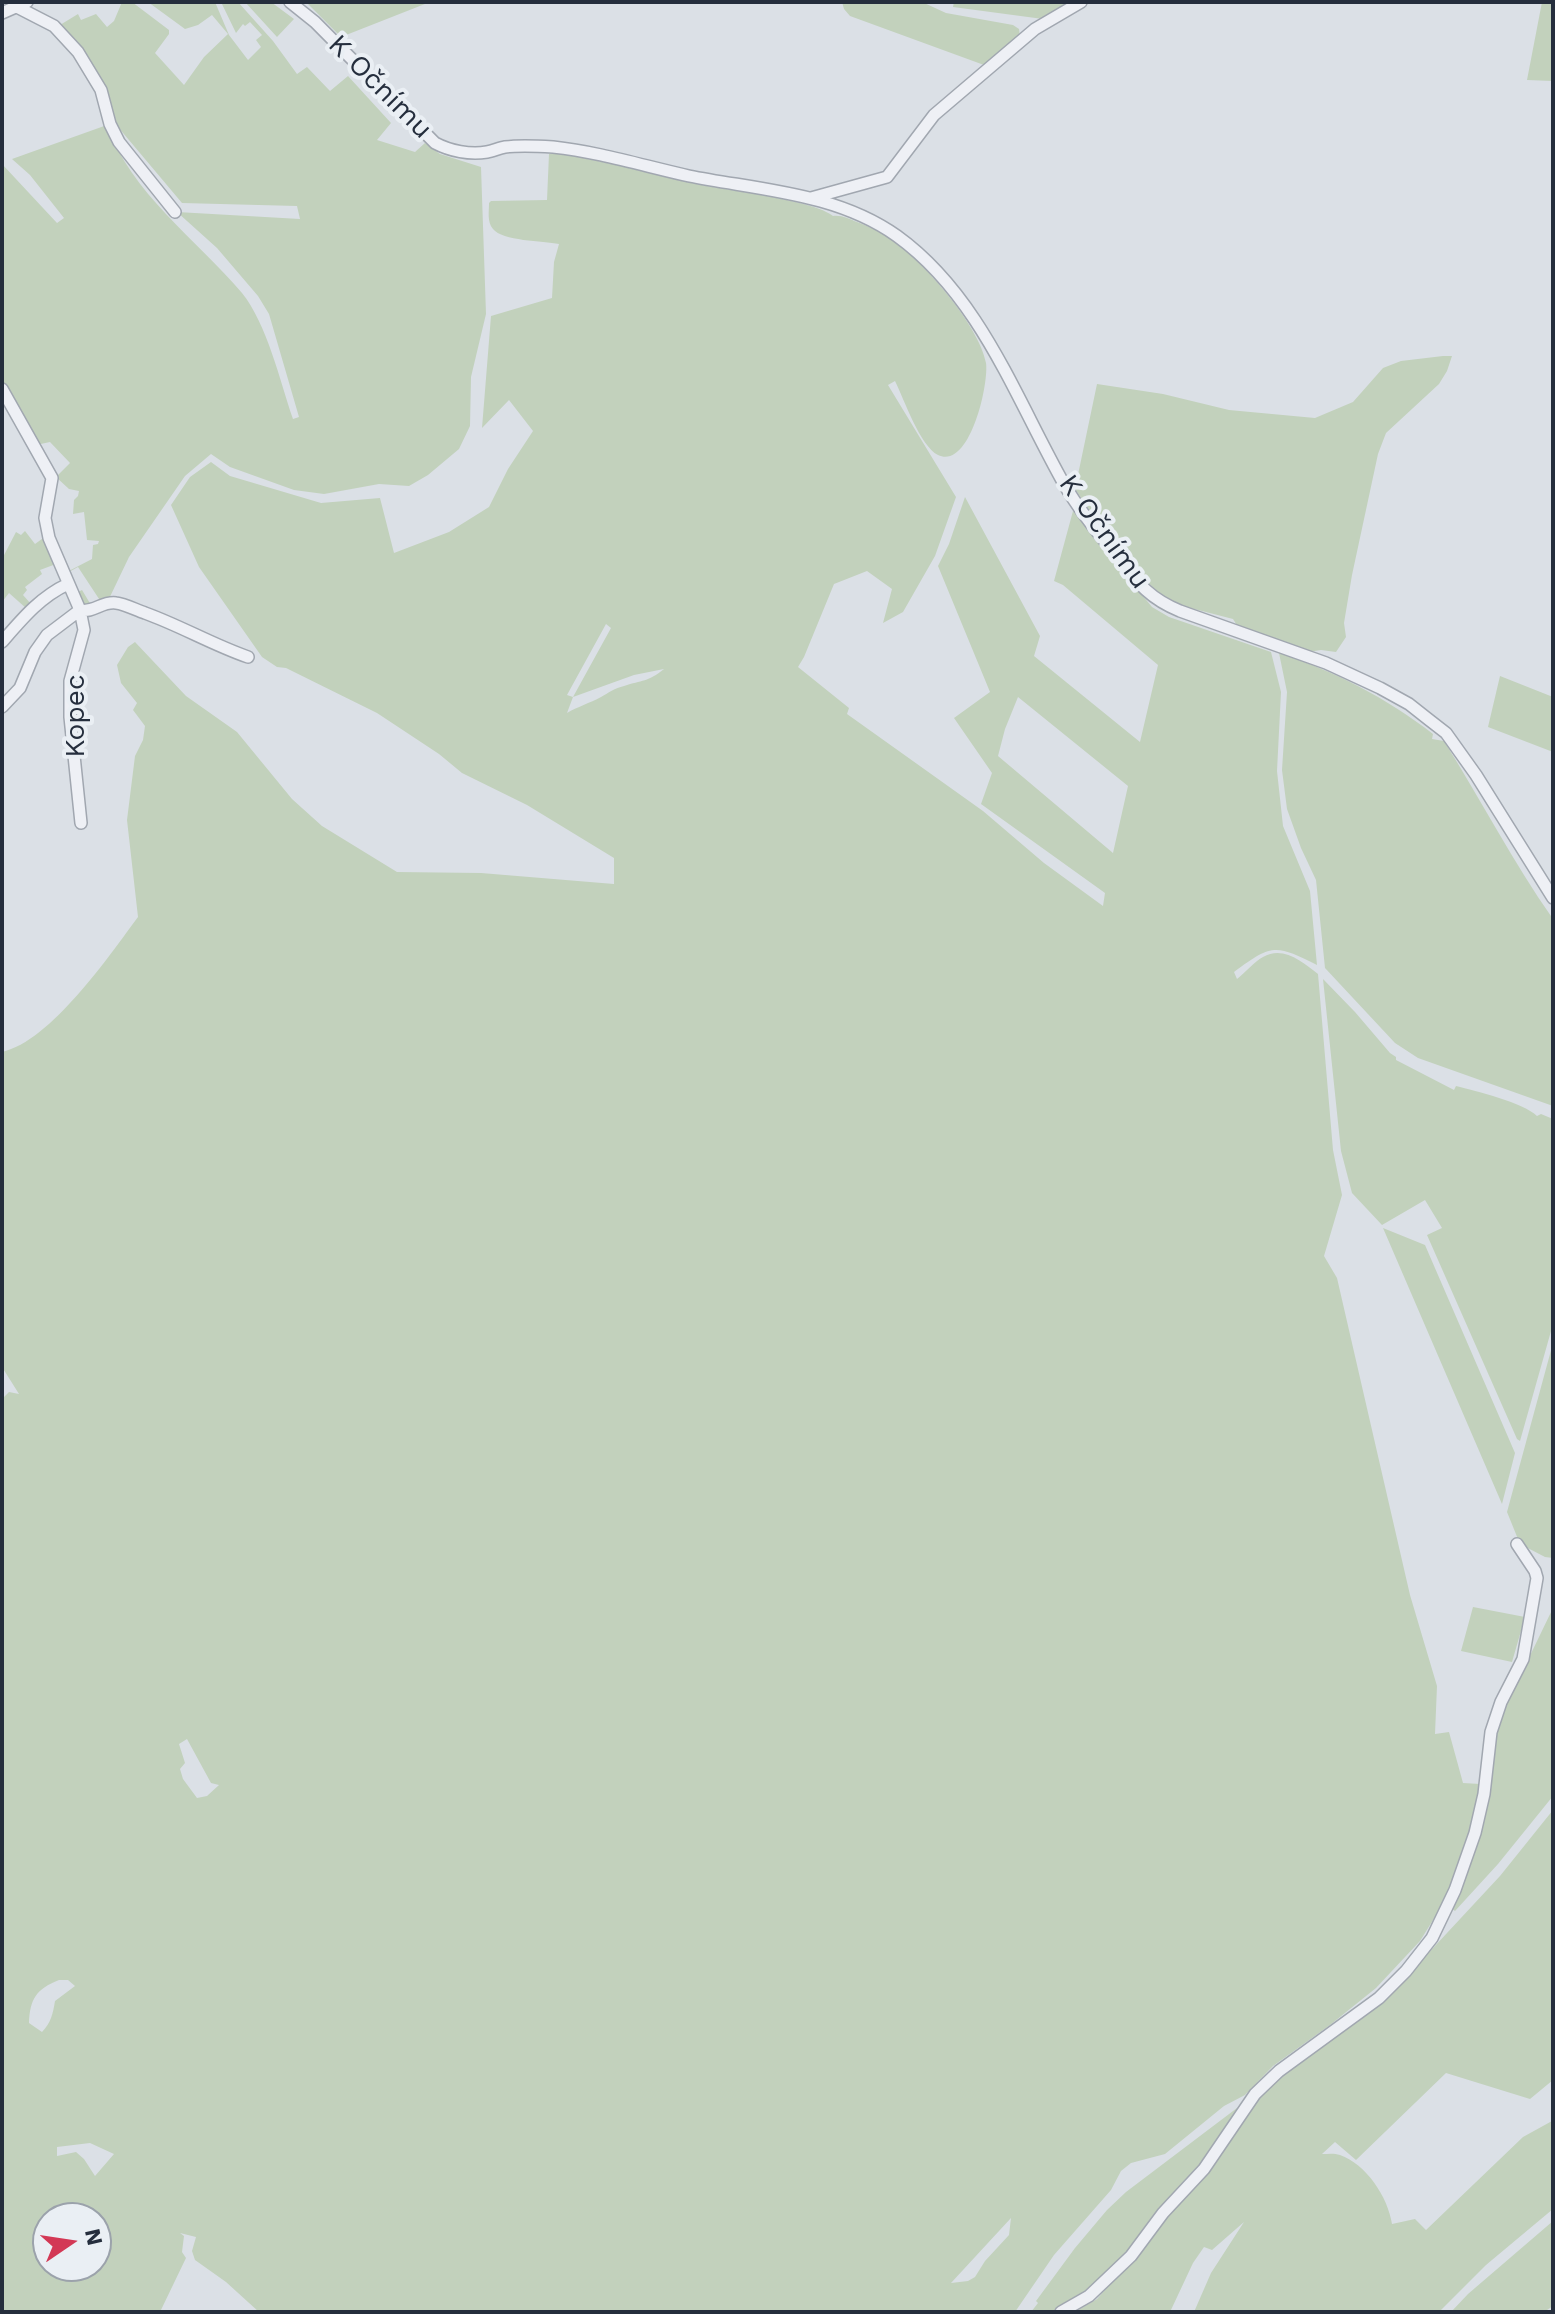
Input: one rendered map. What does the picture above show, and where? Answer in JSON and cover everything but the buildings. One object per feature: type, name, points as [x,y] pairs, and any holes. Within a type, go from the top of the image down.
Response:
[{"type":"street","name":"K Očnímu","points":[[290,2],[435,143],[446,149],[476,153],[505,147],[553,147],[810,198],[887,229],[913,248],[961,300],[1013,382],[1064,484],[1094,528],[1146,592],[1168,606],[1326,663],[1409,704],[1446,733],[1553,898]]},
{"type":"street","name":"K Očnímu","points":[[810,198],[887,177],[934,115],[1035,29],[1081,2]]},
{"type":"street","points":[[2,13],[22,5],[54,26],[78,52],[101,90],[110,124],[119,142],[175,212]]},
{"type":"street","name":"Kopec","points":[[2,389],[52,478],[45,518],[52,549],[80,610],[84,630],[70,681],[70,717],[81,823]]},
{"type":"street","points":[[2,642],[39,601],[68,584]]},
{"type":"street","name":"Kopec","points":[[2,707],[20,688],[35,652],[47,635],[80,610],[90,611],[107,603],[117,603],[166,621],[221,648],[248,657]]},
{"type":"street","points":[[1061,2312],[1089,2296],[1131,2256],[1163,2213],[1204,2169],[1264,2084],[1379,1998],[1432,1938],[1455,1890],[1475,1833],[1484,1794],[1491,1732],[1501,1702],[1523,1659],[1528,1639],[1537,1578],[1531,1563],[1517,1544]]},
{"type":"green space","points":[[122,2],[132,2],[169,30],[155,53],[184,85],[204,57],[228,34],[212,15],[198,25],[185,29],[148,2],[215,2],[229,35],[248,60],[261,47],[256,40],[262,35],[250,22],[245,26],[243,24],[236,33],[221,2],[238,2],[297,74],[307,67],[330,91],[348,76],[391,123],[377,140],[415,152],[425,143],[440,154],[481,167],[486,314],[471,377],[470,426],[459,449],[428,475],[409,486],[379,484],[324,494],[294,490],[230,467],[211,454],[185,476],[129,557],[107,603],[103,605],[78,567],[67,573],[94,610],[84,611],[63,574],[92,559],[93,545],[99,541],[87,540],[84,512],[73,514],[74,500],[79,491],[69,489],[56,477],[70,463],[50,442],[36,445],[2,382],[2,164],[57,223],[64,218],[30,175],[12,159],[107,125],[131,172],[148,194],[224,273],[251,306],[272,353],[293,419],[299,417],[269,314],[258,296],[217,248],[177,212],[300,219],[297,206],[182,203],[118,127],[104,86],[81,46],[60,25],[78,14],[81,20],[96,14],[107,27],[114,21]]},
{"type":"green space","points":[[245,2],[271,2],[294,19],[277,37]]},
{"type":"green space","points":[[306,2],[430,2],[341,37]]},
{"type":"green space","points":[[842,2],[922,2],[946,13],[1013,25],[1019,29],[1020,37],[984,65],[850,16]]},
{"type":"green space","points":[[954,2],[1074,2],[1043,19],[953,7]]},
{"type":"green space","points":[[1542,2],[1553,2],[1553,81],[1527,80]]},
{"type":"green space","points":[[549,154],[570,156],[810,206],[885,234],[930,274],[972,329],[986,363],[981,405],[968,438],[959,450],[949,456],[938,455],[931,450],[895,381],[888,385],[956,497],[935,556],[903,612],[883,623],[892,589],[867,571],[834,584],[798,667],[849,708],[847,714],[983,811],[1044,863],[1103,906],[1105,893],[981,804],[992,773],[954,718],[990,692],[938,566],[965,497],[1040,636],[1034,656],[1140,742],[1158,665],[1063,585],[1054,581],[1073,511],[1152,607],[1169,617],[1271,652],[1281,692],[1277,771],[1283,826],[1310,891],[1317,965],[1292,953],[1274,950],[1257,956],[1234,972],[1237,979],[1260,959],[1278,953],[1292,956],[1318,974],[1333,1150],[1342,1195],[1324,1256],[1337,1278],[1410,1595],[1437,1686],[1435,1734],[1449,1732],[1463,1783],[1480,1784],[1471,1827],[1455,1875],[1443,1904],[1420,1941],[1376,1988],[1273,2066],[1245,2095],[1224,2106],[1165,2154],[1131,2163],[1121,2171],[1111,2190],[1054,2255],[1015,2312],[259,2312],[226,2282],[195,2260],[192,2251],[196,2237],[180,2233],[184,2236],[182,2252],[186,2258],[160,2312],[2,2312],[2,1399],[9,1392],[19,1394],[2,1367],[2,1052],[21,1045],[59,1015],[138,917],[127,820],[135,756],[143,740],[145,726],[133,710],[137,703],[121,683],[117,665],[128,647],[135,642],[186,696],[237,732],[292,799],[322,826],[397,872],[481,873],[614,884],[614,858],[527,805],[462,773],[377,713],[286,668],[277,667],[262,657],[199,567],[171,505],[190,477],[211,462],[230,476],[321,503],[380,498],[394,553],[449,532],[489,507],[508,469],[533,431],[509,400],[482,428],[491,316],[552,298],[554,262],[559,244],[498,233],[490,223],[491,201],[547,200]],"holes":[[[606,624],[611,628],[573,697],[567,695]],[[664,669],[649,679],[618,688],[567,713],[573,697],[634,675]],[[1018,697],[1128,786],[1113,853],[998,756]],[[187,1739],[211,1783],[219,1785],[207,1796],[197,1798],[183,1779],[180,1769],[185,1763],[179,1744]],[[59,1980],[68,1980],[75,1986],[55,2001],[51,2018],[42,2032],[29,2023],[31,2007],[40,1991]],[[90,2143],[114,2154],[95,2176],[76,2152],[57,2156],[57,2147]],[[1011,2218],[1009,2235],[975,2277],[951,2283]]]},
{"type":"green space","points":[[1452,356],[1439,384],[1386,433],[1378,454],[1352,575],[1344,623],[1346,637],[1336,652],[1308,652],[1238,627],[1233,619],[1175,604],[1135,568],[1075,489],[1097,384],[1163,394],[1229,410],[1315,418],[1353,402],[1383,368],[1401,361]]},
{"type":"green space","points":[[25,531],[35,544],[46,536],[56,564],[40,570],[42,574],[25,587],[27,590],[23,595],[31,604],[27,609],[9,593],[2,602],[2,559],[16,532],[21,535]]},
{"type":"green space","points":[[1279,653],[1359,687],[1415,721],[1433,734],[1432,739],[1444,741],[1553,919],[1553,1106],[1418,1058],[1395,1043],[1325,968],[1316,880],[1287,809],[1282,770],[1287,692]]},
{"type":"green space","points":[[1500,676],[1553,697],[1553,752],[1488,727]]},
{"type":"green space","points":[[1323,979],[1396,1060],[1454,1090],[1456,1086],[1487,1094],[1537,1116],[1541,1114],[1553,1119],[1553,1324],[1520,1441],[1427,1235],[1442,1228],[1425,1200],[1382,1225],[1352,1193],[1341,1151]]},
{"type":"green space","points":[[1383,1228],[1425,1245],[1515,1453],[1502,1504]]},
{"type":"green space","points":[[1553,1343],[1553,1558],[1520,1544],[1507,1512]]},
{"type":"green space","points":[[1473,1607],[1525,1617],[1512,1662],[1461,1651]]},
{"type":"green space","points":[[1553,1608],[1553,1796],[1455,1911],[1451,1908],[1496,1726]]},
{"type":"green space","points":[[1553,1810],[1553,2080],[1530,2099],[1446,2073],[1356,2160],[1335,2142],[1322,2154],[1350,2159],[1367,2174],[1386,2203],[1392,2224],[1415,2219],[1426,2230],[1523,2137],[1552,2121],[1553,2209],[1486,2265],[1439,2312],[1194,2312],[1211,2273],[1244,2222],[1212,2250],[1204,2247],[1170,2312],[1075,2312],[1097,2299],[1155,2233],[1273,2080],[1394,1990],[1500,1876]]},
{"type":"green space","points":[[1237,2108],[1239,2110],[1202,2166],[1154,2214],[1121,2260],[1086,2293],[1053,2312],[1031,2312],[1075,2248],[1107,2210],[1126,2192]]},
{"type":"green space","points":[[1553,2221],[1553,2306],[1544,2312],[1451,2312],[1468,2294]]}]
